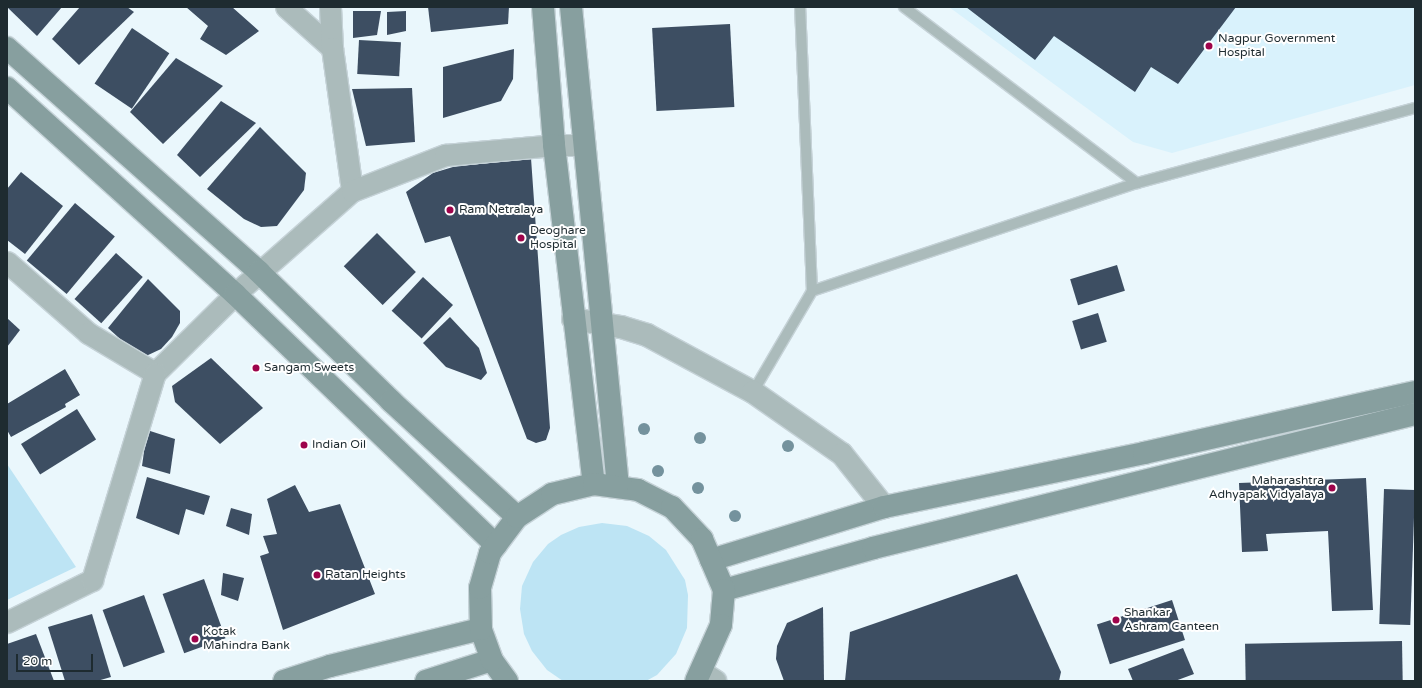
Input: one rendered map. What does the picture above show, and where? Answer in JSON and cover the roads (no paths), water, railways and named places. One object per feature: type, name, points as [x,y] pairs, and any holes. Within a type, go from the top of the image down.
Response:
[{"type":"main road","points":[[543,7],[554,145],[562,196],[573,319],[594,484]]},
{"type":"main road","points":[[571,7],[584,145],[604,324],[618,487]]},
{"type":"main road","points":[[7,48],[259,272],[392,401],[516,517]]},
{"type":"main road","points":[[7,88],[235,294],[496,545]]},
{"type":"main road","points":[[711,560],[884,507],[1144,453],[1415,392]]},
{"type":"main road","points":[[724,590],[873,548],[1415,414]]},
{"type":"main road","points":[[507,681],[492,660],[481,629],[480,588],[490,553],[516,517],[552,494],[594,484],[638,490],[672,507],[702,539],[724,590],[721,625],[704,678]]},
{"type":"main road","points":[[284,681],[330,666],[481,629]]},
{"type":"main road","points":[[426,681],[492,660]]},
{"type":"street","points":[[286,7],[332,48]]},
{"type":"street","points":[[330,7],[332,48],[352,192]]},
{"type":"street","points":[[7,622],[92,580],[155,373],[235,294],[352,192],[445,155],[554,145],[584,145]]},
{"type":"street","points":[[7,262],[88,333],[155,373]]},
{"type":"street","points":[[573,319],[604,324],[648,335],[753,392],[842,454],[884,507]]},
{"type":"lane","points":[[753,392],[812,291],[800,7]]},
{"type":"lane","points":[[904,7],[1137,183]]},
{"type":"lane","points":[[812,291],[1137,183],[1415,108]]},
{"type":"place","name":"Nagpur Government Hospital","points":[[1209,46]]},
{"type":"place","name":"Ram Netralaya","points":[[450,210]]},
{"type":"place","name":"Deoghare Hospital","points":[[521,238]]},
{"type":"place","name":"Sangam Sweets","points":[[256,368]]},
{"type":"place","name":"Indian Oil","points":[[304,445]]},
{"type":"place","name":"Maharashtra Adhyapak Vidyalaya","points":[[1332,488]]},
{"type":"place","name":"Ratan Heights","points":[[317,575]]},
{"type":"place","name":"Shankar Ashram Canteen","points":[[1116,620]]},
{"type":"place","name":"Kotak Mahindra Bank","points":[[195,639]]}]
